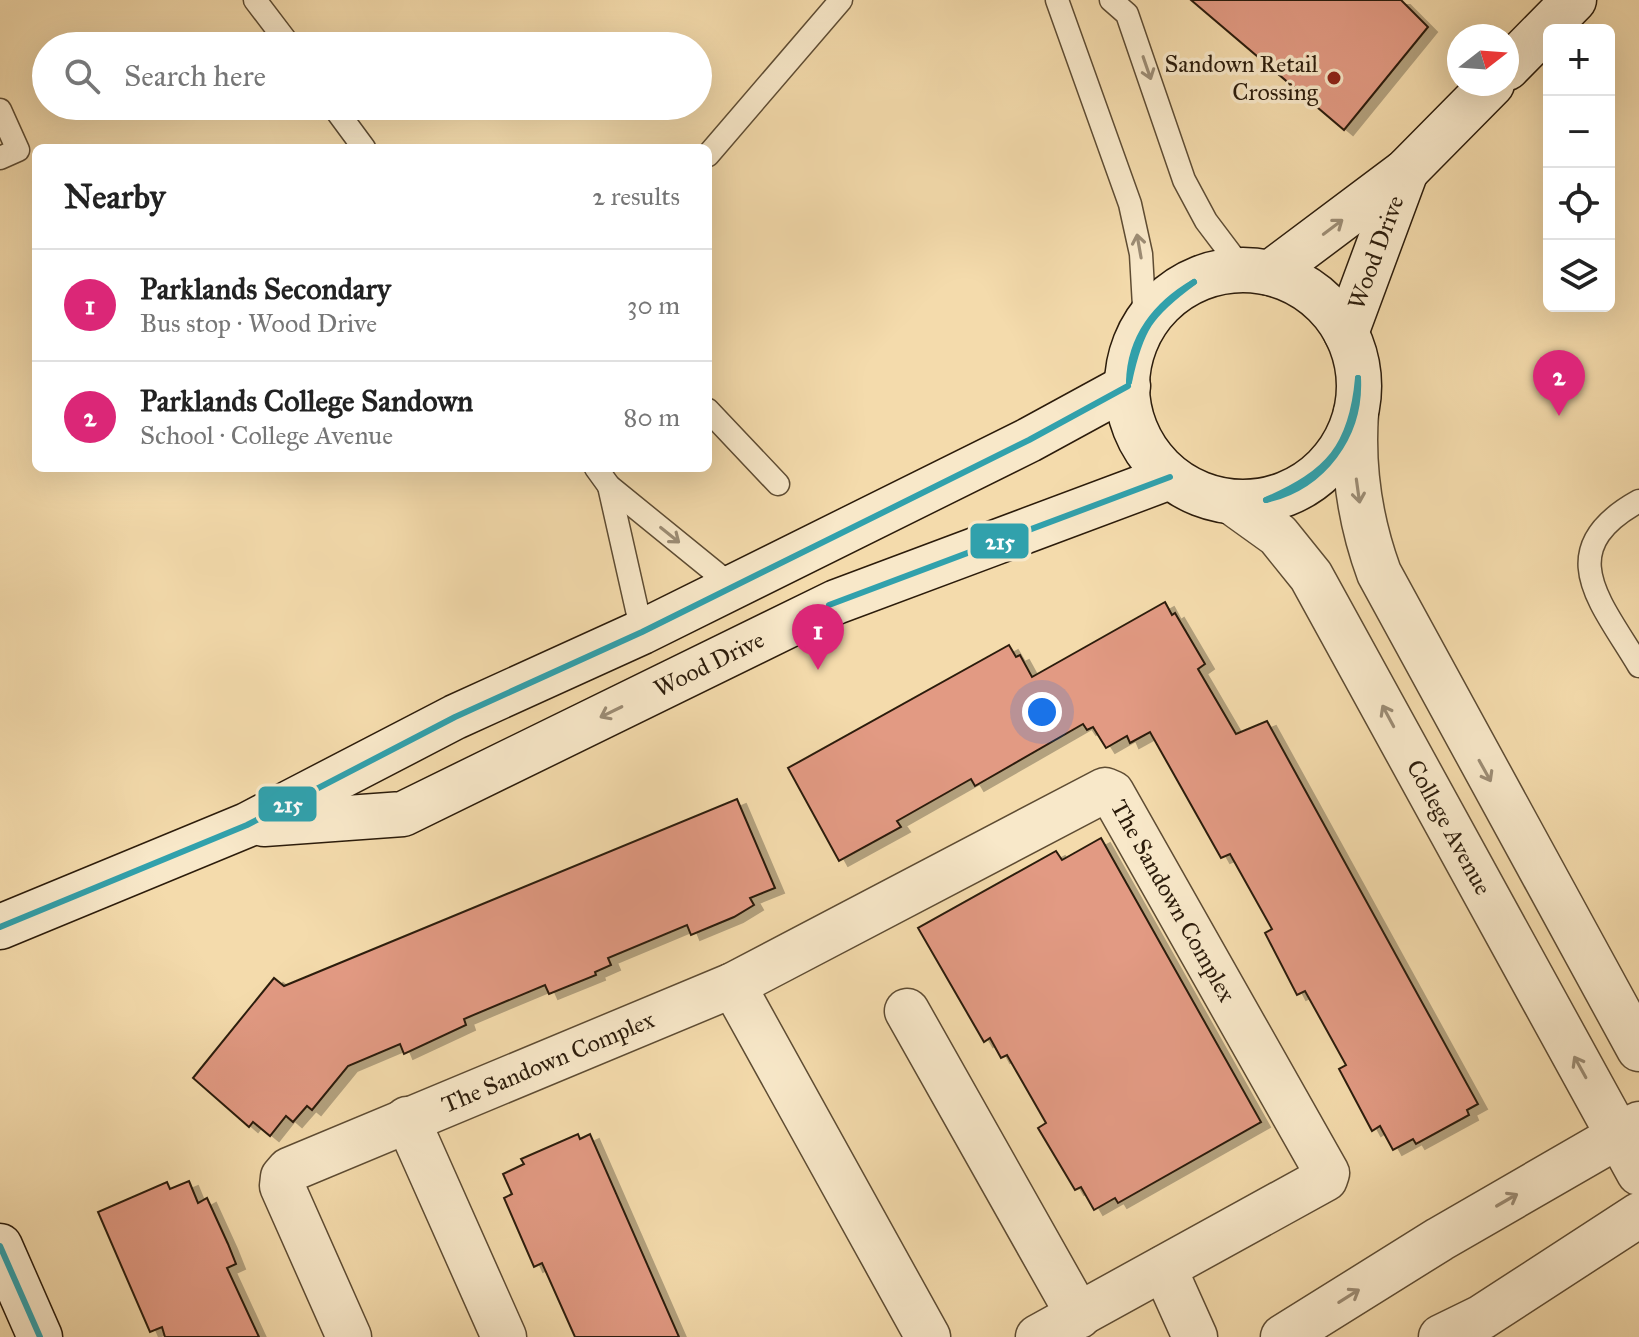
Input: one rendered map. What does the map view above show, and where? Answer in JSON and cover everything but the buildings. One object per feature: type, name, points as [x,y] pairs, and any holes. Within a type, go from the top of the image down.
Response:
[{"type":"street","points":[[1519,56],[1574,0]]},
{"type":"street","name":"Wood Drive","points":[[1257,272],[1406,171],[1480,96]]},
{"type":"street","name":"Wood Drive","points":[[1346,333],[1406,171]]},
{"type":"street","points":[[1356,413],[1348,437],[1335,458],[1311,481],[1273,498],[1232,502],[1199,494],[1170,477],[1139,436],[1132,420],[1129,362],[1145,324],[1181,288],[1214,274],[1257,272],[1292,281],[1318,297],[1346,333],[1358,372],[1356,413],[1354,440],[1359,502],[1379,573],[1639,1049]]},
{"type":"street","name":"Wood Drive","points":[[0,927],[247,825],[455,717],[642,632],[1029,440],[1128,386]]},
{"type":"street","name":"Wood Drive","points":[[247,825],[403,814],[836,602],[1170,477]]},
{"type":"street","name":"College Avenue","points":[[1232,502],[1278,535],[1311,576],[1628,1130],[1639,1173]]},
{"type":"street","name":"The Sandown Complex","points":[[349,1337],[282,1186],[283,1177],[289,1170],[733,985],[1099,791],[1112,793],[1327,1173],[1325,1179],[1038,1337]]},
{"type":"street","points":[[733,985],[928,1337]]},
{"type":"street","points":[[907,1011],[1079,1316]]},
{"type":"street","points":[[407,1119],[504,1337]]},
{"type":"street","points":[[1283,1337],[1440,1239],[1628,1130]]},
{"type":"street","points":[[1441,1337],[1482,1317],[1639,1215]]},
{"type":"street","points":[[0,1246],[40,1337]]},
{"type":"street","points":[[1164,1268],[1195,1337]]},
{"type":"lane","points":[[255,0],[279,32]]},
{"type":"lane","points":[[712,150],[841,0]]},
{"type":"lane","points":[[1057,0],[1130,204],[1141,254],[1145,324]]},
{"type":"lane","points":[[1111,0],[1127,14],[1184,180],[1206,221],[1257,272]]},
{"type":"lane","points":[[0,110],[9,154]]},
{"type":"lane","points":[[343,120],[361,144]]},
{"type":"lane","points":[[712,414],[778,484]]},
{"type":"lane","points":[[603,477],[732,586]]},
{"type":"lane","points":[[603,477],[642,632]]},
{"type":"lane","points":[[1639,501],[1604,523],[1595,537],[1590,555],[1596,592],[1639,666]]},
{"type":"transit line","name":"215","points":[[1129,382],[1134,350],[1148,323],[1168,301],[1194,282]]},
{"type":"transit line","name":"215","points":[[1129,382],[1149,324],[1194,282]]},
{"type":"transit line","name":"215","points":[[1266,500],[1306,479],[1333,455],[1350,422],[1358,378]]},
{"type":"transit line","name":"215","points":[[1266,500],[1305,484],[1334,456],[1353,420],[1358,378]]},
{"type":"transit line","name":"215","points":[[0,927],[247,825],[455,717],[642,632],[1029,440],[1128,386]]},
{"type":"transit line","name":"215","points":[[829,605],[1170,477]]},
{"type":"transit line","name":"215","points":[[0,1246],[40,1337]]},
{"type":"place","name":"Sandown Retail Crossing","points":[[1334,78]]},
{"type":"place","name":"Parklands College Sandown","points":[[1559,416]]},
{"type":"place","name":"Parklands Secondary","points":[[818,670]]}]
